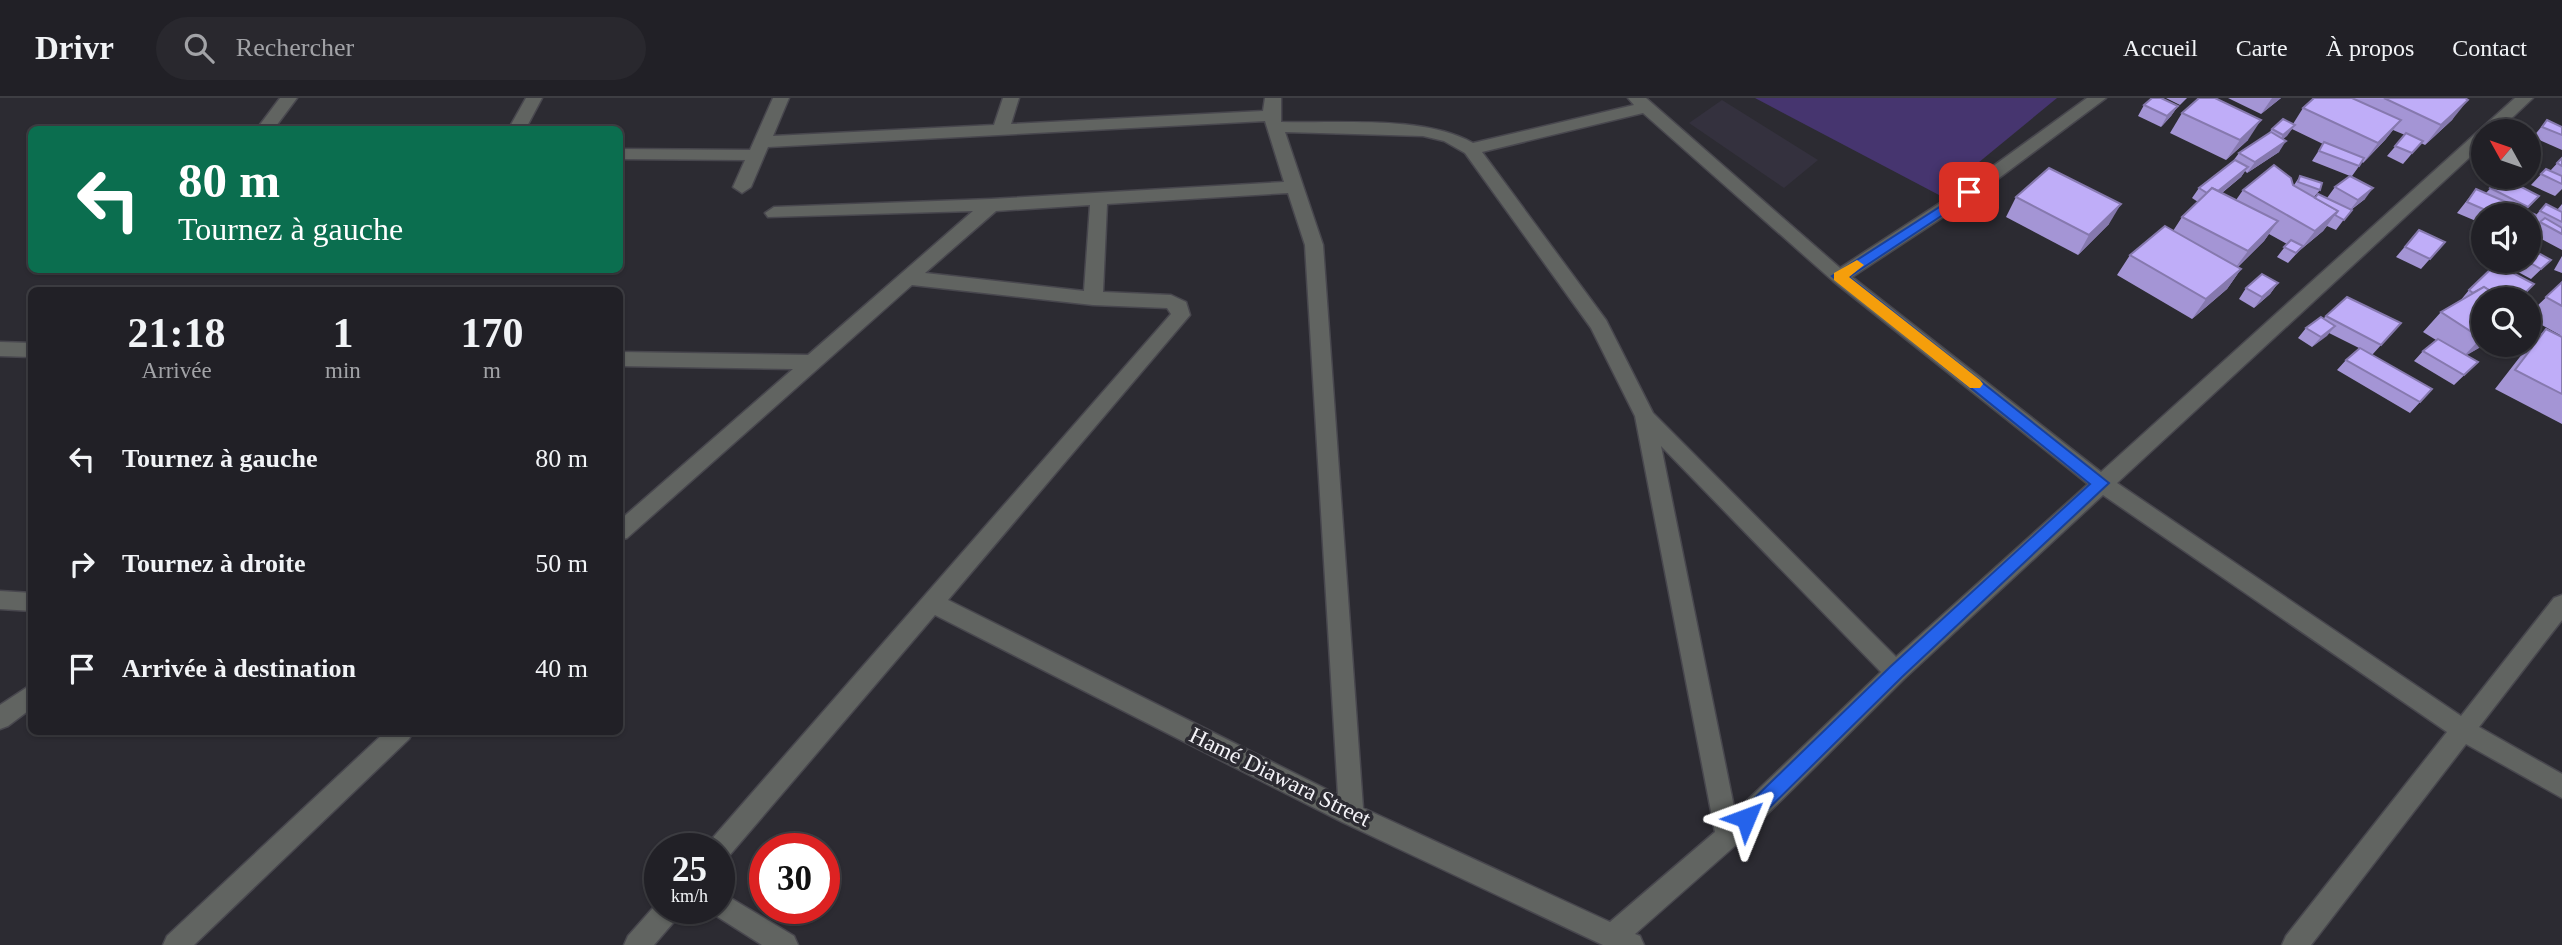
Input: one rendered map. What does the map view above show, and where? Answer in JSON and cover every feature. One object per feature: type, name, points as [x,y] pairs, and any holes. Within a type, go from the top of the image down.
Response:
[{"type":"street","points":[[267,126],[289,98]]},
{"type":"street","points":[[518,126],[534,98]]},
{"type":"street","points":[[742,187],[781,98]]},
{"type":"street","points":[[1001,130],[1011,98]]},
{"type":"street","points":[[1839,276],[1969,192],[2098,98]]},
{"type":"street","points":[[2501,119],[2525,98]]},
{"type":"street","points":[[1471,149],[1642,102],[1839,276],[2101,483],[2463,730],[2562,787]]},
{"type":"street","points":[[623,154],[758,149],[1273,113],[1423,131],[1449,137],[1471,149],[1599,325],[1644,416],[1728,836]]},
{"type":"street","points":[[1273,113],[1314,244],[1352,814]]},
{"type":"street","points":[[1622,941],[1896,672],[2471,147]]},
{"type":"street","points":[[774,213],[991,205],[1295,187]]},
{"type":"street","points":[[1093,298],[1099,197]]},
{"type":"street","points":[[623,528],[991,205]]},
{"type":"street","points":[[733,833],[1181,315],[1180,307],[1171,302],[1093,298],[910,278]]},
{"type":"street","points":[[0,349],[28,350]]},
{"type":"street","points":[[623,359],[811,362]]},
{"type":"street","points":[[1644,416],[1896,672]]},
{"type":"street","points":[[0,600],[28,602]]},
{"type":"street","name":"Hamé Diawara Street","points":[[931,602],[1352,814],[1622,941]]},
{"type":"street","points":[[2295,945],[2562,604]]},
{"type":"street","points":[[0,719],[28,697]]},
{"type":"street","points":[[176,945],[398,735]]},
{"type":"street","points":[[735,913],[785,945]]},
{"type":"street","points":[[637,945],[655,924]]},
{"type":"shaded area","points":[[1755,98],[2057,98],[1939,195]]},
{"type":"shaded area","points":[[1722,100],[1818,160],[1784,188],[1689,123]]},
{"type":"building","points":[[2152,98],[2161,98],[2178,106],[2167,116],[2144,105]]},
{"type":"building","points":[[2199,98],[2215,98],[2261,120],[2240,140],[2182,113]]},
{"type":"building","points":[[2314,98],[2352,98],[2401,120],[2378,143],[2303,108]]},
{"type":"building","points":[[2384,98],[2465,98],[2468,100],[2441,125]]},
{"type":"building","points":[[2283,119],[2295,125],[2283,135],[2272,129]]},
{"type":"building","points":[[2547,120],[2562,127],[2562,135],[2542,127]]},
{"type":"building","points":[[2271,132],[2286,141],[2255,162],[2239,153]]},
{"type":"building","points":[[2406,133],[2423,141],[2412,153],[2395,146]]},
{"type":"building","points":[[2324,142],[2364,158],[2359,166],[2319,151]]},
{"type":"building","points":[[2235,160],[2248,167],[2218,191],[2212,188],[2207,193],[2199,188]]},
{"type":"building","points":[[2274,165],[2291,178],[2293,185],[2338,211],[2315,231],[2243,190]]},
{"type":"building","points":[[2049,168],[2121,204],[2089,235],[2016,197]]},
{"type":"building","points":[[2546,169],[2562,176],[2562,184],[2541,174]]},
{"type":"building","points":[[2300,176],[2322,183],[2320,190],[2298,182]]},
{"type":"building","points":[[2350,176],[2373,188],[2358,200],[2335,187]]},
{"type":"building","points":[[2212,188],[2278,221],[2248,251],[2182,217]]},
{"type":"building","points":[[2476,189],[2508,203],[2471,204],[2467,202]]},
{"type":"building","points":[[2492,189],[2525,189],[2539,196],[2532,203],[2520,203]]},
{"type":"building","points":[[2318,194],[2352,210],[2344,220],[2335,215],[2338,211],[2315,198]]},
{"type":"building","points":[[2546,204],[2562,212],[2562,222],[2541,212]]},
{"type":"building","points":[[2545,218],[2562,228],[2562,234],[2541,223]]},
{"type":"building","points":[[2165,226],[2241,269],[2206,299],[2130,255]]},
{"type":"building","points":[[2419,230],[2445,242],[2430,259],[2405,247]]},
{"type":"building","points":[[2291,240],[2303,246],[2296,253],[2284,247]]},
{"type":"building","points":[[2541,255],[2551,260],[2541,269]]},
{"type":"building","points":[[2487,273],[2513,273],[2534,284],[2531,287],[2472,287]]},
{"type":"building","points":[[2262,274],[2278,283],[2262,297],[2246,288]]},
{"type":"building","points":[[2562,282],[2562,306],[2546,297]]},
{"type":"building","points":[[2471,295],[2471,332],[2441,312]]},
{"type":"building","points":[[2347,297],[2401,323],[2381,345],[2326,316]]},
{"type":"building","points":[[2321,317],[2335,326],[2321,337],[2306,328]]},
{"type":"building","points":[[2546,329],[2562,337],[2562,394],[2515,370],[2525,357],[2541,357],[2541,336]]},
{"type":"building","points":[[2438,339],[2478,362],[2464,375],[2423,351]]},
{"type":"building","points":[[2360,348],[2432,389],[2420,402],[2346,360]]},
{"type":"slow traffic","points":[[1857,265],[1839,276],[1975,384]]},
{"type":"route","points":[[1746,818],[1896,672],[2101,483],[1839,276],[1969,192]]}]
